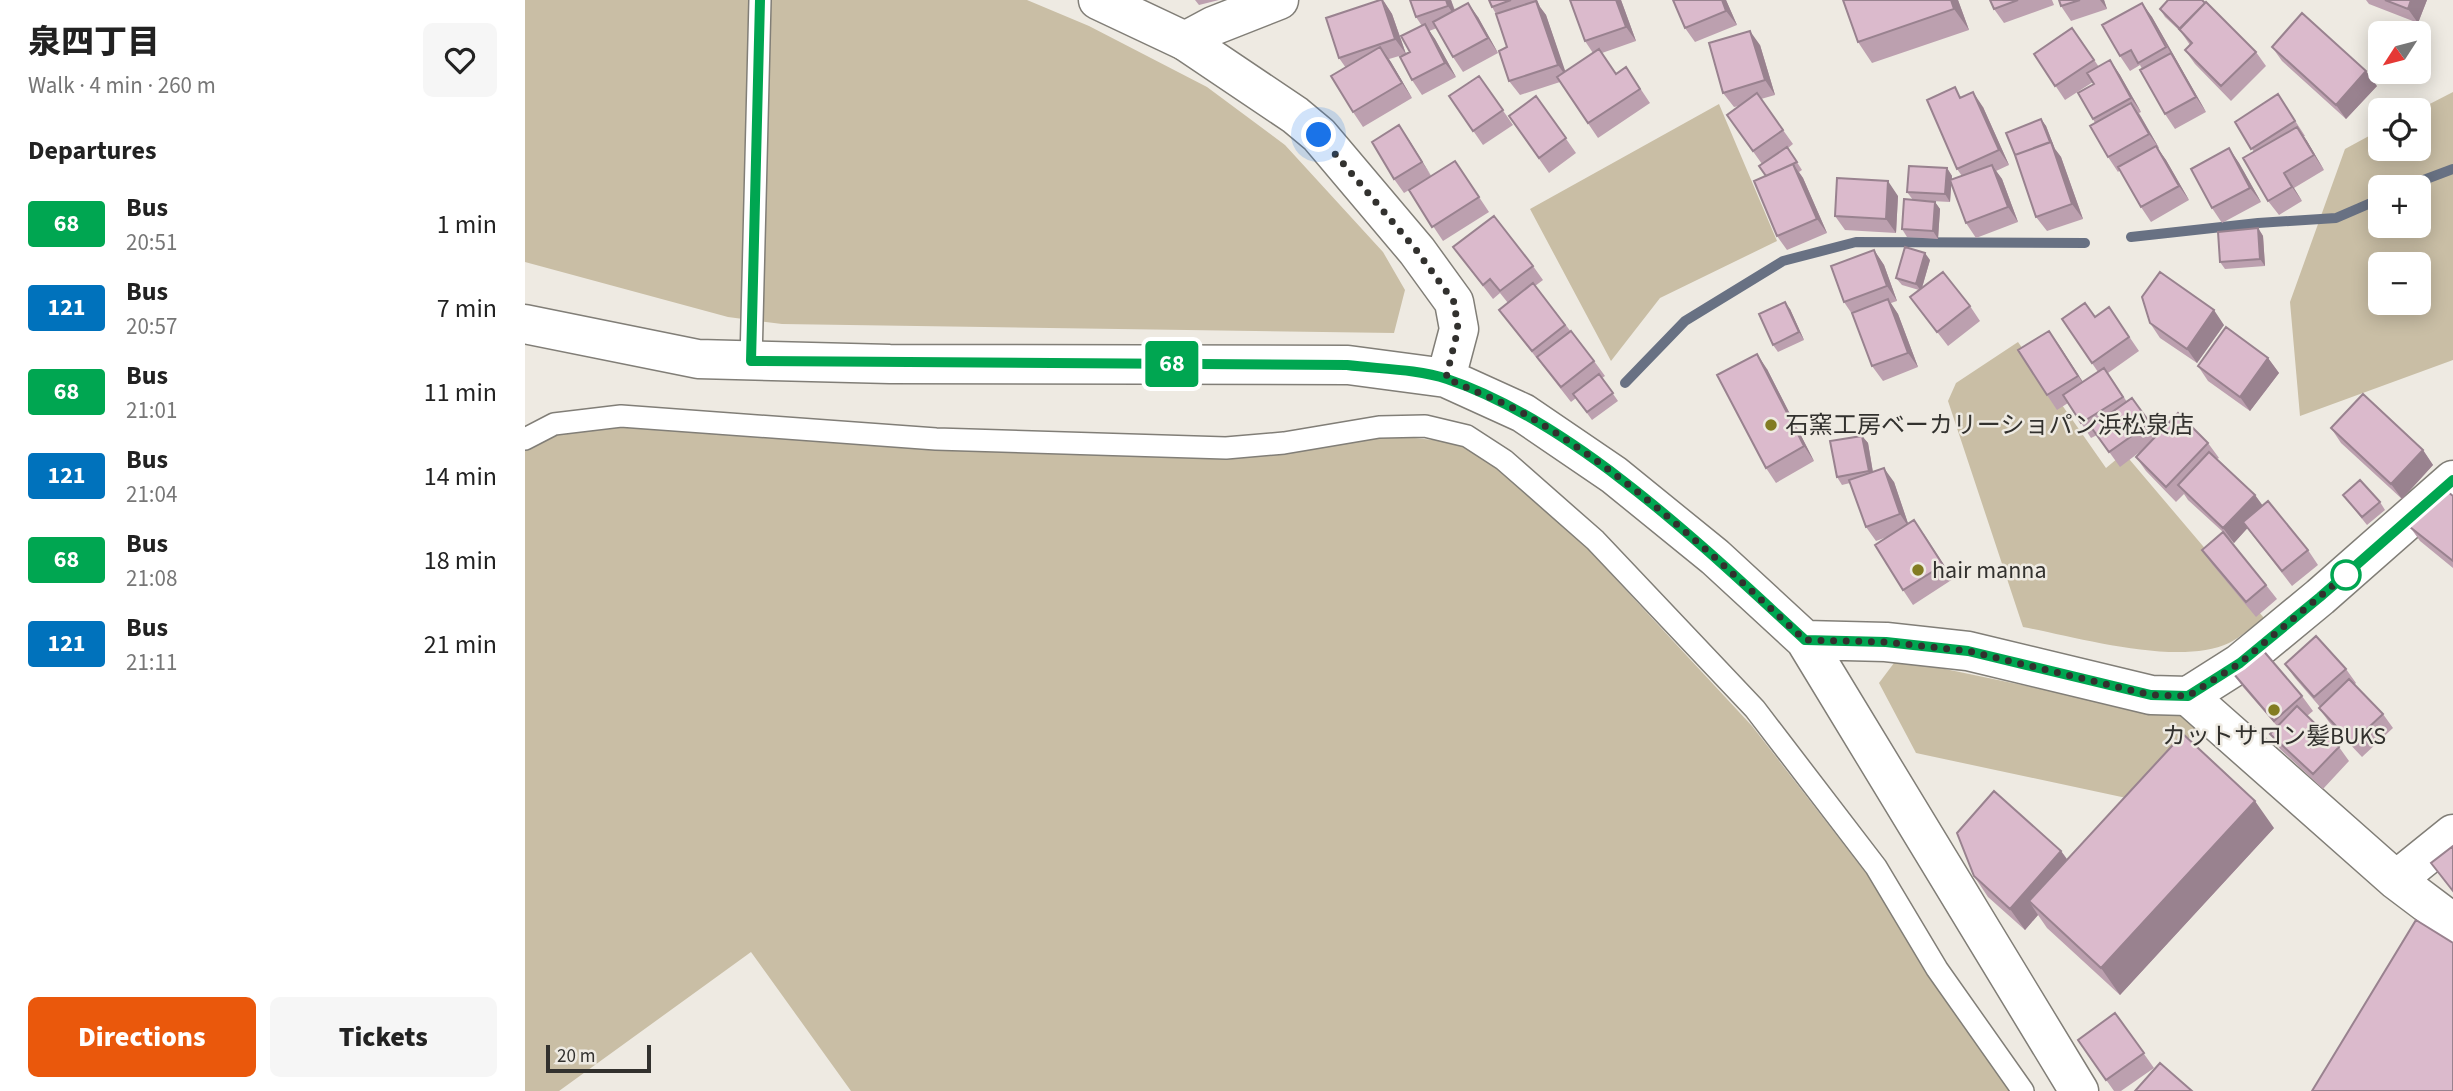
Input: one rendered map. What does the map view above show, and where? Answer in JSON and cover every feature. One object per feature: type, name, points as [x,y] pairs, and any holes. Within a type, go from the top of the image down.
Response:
[{"type":"street","points":[[1098,0],[1185,41],[1295,115],[1319,135],[1417,251],[1454,302],[1458,329],[1446,378]]},
{"type":"street","points":[[1185,41],[1213,26],[1279,0]]},
{"type":"street","points":[[525,324],[698,359],[1347,365],[1446,378],[1523,413],[1614,475],[1715,557],[1805,640],[2079,1091]]},
{"type":"street","points":[[1805,640],[1886,642],[1968,651],[2151,695],[2188,696],[2240,663],[2453,480]]},
{"type":"street","points":[[2188,696],[2396,880],[2453,923]]},
{"type":"street","points":[[2396,880],[2453,834]]},
{"type":"lane","points":[[751,361],[760,0]]},
{"type":"lane","points":[[525,439],[554,424],[621,416],[936,439],[1226,448],[1284,443],[1380,427],[1425,426],[1468,436],[1504,460],[1595,540],[1755,709],[1876,867],[1937,969],[2023,1091]]},
{"type":"shaded area","points":[[525,0],[1027,0],[1089,26],[1207,87],[1285,145],[1383,252],[1405,290],[1394,333],[782,324],[728,317],[525,262]]},
{"type":"shaded area","points":[[2453,92],[2453,360],[2300,416],[2290,302],[2345,149],[2368,137],[2368,161],[2431,161],[2431,103]]},
{"type":"shaded area","points":[[1719,104],[1777,241],[1660,298],[1611,361],[1530,209]]},
{"type":"shaded area","points":[[2018,342],[2106,468],[2124,453],[2264,618],[2229,643],[2208,650],[2183,652],[2127,648],[2023,627],[1948,401],[1956,383]]},
{"type":"shaded area","points":[[592,425],[1199,458],[1397,436],[1460,443],[1495,462],[1573,533],[1752,726],[1883,895],[2013,1091],[851,1091],[751,952],[559,1091],[525,1091],[525,449],[549,436]]},
{"type":"shaded area","points":[[1897,659],[2146,711],[2213,713],[2131,799],[1916,753],[1879,683]]},
{"type":"building","points":[[1380,0],[1395,39],[1339,58],[1326,18]]},
{"type":"building","points":[[1410,0],[1446,0],[1448,6],[1416,17]]},
{"type":"building","points":[[1489,0],[1511,0],[1492,7]]},
{"type":"building","points":[[1570,0],[1616,0],[1626,27],[1585,41]]},
{"type":"building","points":[[1673,0],[1722,0],[1726,11],[1685,28]]},
{"type":"building","points":[[1843,0],[1951,0],[1954,9],[1858,42]]},
{"type":"building","points":[[1990,0],[2018,0],[1994,9]]},
{"type":"building","points":[[2059,0],[2080,0],[2061,6]]},
{"type":"building","points":[[2168,0],[2202,0],[2205,3],[2180,29],[2160,9]]},
{"type":"building","points":[[2385,0],[2411,0],[2408,9]]},
{"type":"building","points":[[1536,1],[1558,65],[1509,81],[1499,51],[1507,47],[1496,14]]},
{"type":"building","points":[[2206,2],[2256,52],[2221,86],[2185,50],[2192,43],[2179,29]]},
{"type":"building","points":[[1468,3],[1488,38],[1453,57],[1433,22]]},
{"type":"building","points":[[2142,3],[2166,47],[2138,63],[2131,50],[2120,56],[2102,25]]},
{"type":"building","points":[[2302,13],[2366,71],[2336,105],[2272,47]]},
{"type":"building","points":[[1425,24],[1445,63],[1412,80],[1400,57],[1410,52],[1401,36]]},
{"type":"building","points":[[2072,28],[2094,60],[2055,86],[2034,54]]},
{"type":"building","points":[[1750,31],[1765,80],[1723,93],[1709,43]]},
{"type":"building","points":[[1380,47],[1402,83],[1353,112],[1331,76]]},
{"type":"building","points":[[1599,49],[1616,74],[1626,67],[1640,89],[1588,123],[1557,77]]},
{"type":"building","points":[[2171,53],[2196,97],[2165,114],[2140,70]]},
{"type":"building","points":[[2110,60],[2131,98],[2093,119],[2078,93],[2094,84],[2087,73]]},
{"type":"building","points":[[1479,76],[1503,110],[1473,131],[1449,96]]},
{"type":"building","points":[[1955,87],[1960,98],[1973,92],[1999,150],[1957,169],[1927,100]]},
{"type":"building","points":[[1757,93],[1783,130],[1753,151],[1727,115]]},
{"type":"building","points":[[2278,94],[2295,121],[2251,149],[2235,122]]},
{"type":"building","points":[[1536,96],[1566,138],[1539,158],[1509,116]]},
{"type":"building","points":[[2131,103],[2149,134],[2108,157],[2090,126]]},
{"type":"building","points":[[2041,119],[2050,142],[2015,155],[2006,133]]},
{"type":"building","points":[[1399,125],[1422,162],[1394,179],[1372,142]]},
{"type":"building","points":[[2297,127],[2314,155],[2284,173],[2292,187],[2268,201],[2243,158]]},
{"type":"building","points":[[2051,142],[2072,204],[2036,217],[2015,155]]},
{"type":"building","points":[[2156,146],[2179,186],[2141,207],[2118,167]]},
{"type":"building","points":[[1787,147],[1797,162],[1766,176],[1759,166]]},
{"type":"building","points":[[2229,148],[2250,188],[2212,208],[2191,169]]},
{"type":"building","points":[[1455,161],[1479,197],[1432,227],[1409,190]]},
{"type":"building","points":[[1793,164],[1817,219],[1777,236],[1754,181]]},
{"type":"building","points":[[1992,165],[2008,207],[1966,223],[1950,180]]},
{"type":"building","points":[[1909,166],[1947,168],[1945,194],[1907,192]]},
{"type":"building","points":[[1837,178],[1888,181],[1886,219],[1835,216]]},
{"type":"building","points":[[1904,199],[1935,202],[1933,231],[1902,229]]},
{"type":"building","points":[[1494,216],[1533,266],[1500,291],[1490,279],[1483,285],[1453,247]]},
{"type":"building","points":[[2258,228],[2260,259],[2220,262],[2218,232]]},
{"type":"building","points":[[1905,247],[1925,253],[1916,284],[1896,278]]},
{"type":"building","points":[[1874,250],[1887,286],[1844,302],[1831,266]]},
{"type":"building","points":[[1943,272],[1970,306],[1937,332],[1910,297]]},
{"type":"building","points":[[2160,272],[2214,310],[2187,349],[2150,323],[2142,297]]},
{"type":"building","points":[[1533,283],[1565,325],[1532,351],[1499,310]]},
{"type":"building","points":[[1888,299],[1908,353],[1872,366],[1852,313]]},
{"type":"building","points":[[1785,302],[1799,332],[1773,345],[1759,314]]},
{"type":"building","points":[[2085,303],[2095,317],[2109,307],[2129,337],[2092,363],[2062,319]]},
{"type":"building","points":[[2226,327],[2268,358],[2240,397],[2198,366]]},
{"type":"building","points":[[1571,331],[1594,361],[1561,387],[1537,357]]},
{"type":"building","points":[[2049,331],[2078,376],[2047,395],[2018,350]]},
{"type":"building","name":"石窯工房ベーカリーショパン浜松泉店","points":[[1757,354],[1804,446],[1766,468],[1717,375]]},
{"type":"building","points":[[2104,368],[2123,397],[2081,423],[2063,395]]},
{"type":"building","points":[[1599,374],[1613,393],[1587,412],[1573,394]]},
{"type":"building","points":[[2363,394],[2423,450],[2391,484],[2331,428]]},
{"type":"building","points":[[2132,398],[2150,423],[2109,452],[2091,427]]},
{"type":"building","points":[[2178,413],[2208,443],[2166,487],[2136,457]]},
{"type":"building","points":[[1862,436],[1869,471],[1837,477],[1830,441]]},
{"type":"building","points":[[2209,452],[2255,495],[2223,528],[2178,485]]},
{"type":"building","points":[[1884,468],[1900,514],[1866,527],[1849,480]]},
{"type":"building","points":[[2360,480],[2380,502],[2362,517],[2343,495]]},
{"type":"building","points":[[2442,487],[2453,496],[2453,561],[2410,527]]},
{"type":"building","points":[[2268,501],[2308,550],[2282,571],[2243,522]]},
{"type":"building","points":[[1914,520],[1943,565],[1903,590],[1875,545]]},
{"type":"building","points":[[2223,532],[2266,585],[2246,602],[2202,550]]},
{"type":"building","points":[[2316,636],[2346,669],[2314,697],[2285,664]]},
{"type":"building","points":[[2261,648],[2302,696],[2274,721],[2233,673]]},
{"type":"building","points":[[2349,679],[2383,714],[2352,743],[2319,708]]},
{"type":"building","points":[[2297,706],[2339,747],[2313,774],[2270,734]]},
{"type":"building","points":[[2183,734],[2255,801],[2101,968],[2029,901]]},
{"type":"building","points":[[1994,791],[2061,851],[2010,909],[1974,876],[1957,833]]},
{"type":"building","points":[[2453,846],[2453,891],[2431,863]]},
{"type":"building","points":[[2416,920],[2453,943],[2453,1091],[2312,1091]]},
{"type":"building","points":[[2115,1013],[2144,1053],[2106,1080],[2078,1040]]},
{"type":"building","points":[[2160,1063],[2192,1091],[2135,1091]]},
{"type":"waterway","points":[[2431,177],[2453,169]]},
{"type":"waterway","points":[[2131,237],[2258,223],[2336,218],[2368,204]]},
{"type":"waterway","points":[[1625,383],[1685,321],[1783,261],[1856,242],[2085,243]]},
{"type":"bus line","name":"68","points":[[760,0],[751,361],[1347,365],[1446,378],[1523,413],[1614,475],[1715,557],[1805,640],[1886,642],[1968,651],[2151,695],[2188,696],[2240,663],[2337,583],[2453,480]]},
{"type":"place","name":"石窯工房ベーカリーショパン浜松泉店","points":[[1771,425]]},
{"type":"place","name":"hair manna","points":[[1918,570]]},
{"type":"place","name":"カットサロン髪BUKS","points":[[2274,710]]},
{"type":"route","points":[[1319,135],[1417,251],[1454,302],[1458,329],[1446,378],[1523,413],[1614,475],[1715,557],[1805,640],[1886,642],[1968,651],[2151,695],[2188,696],[2240,663],[2354,568],[2346,575]]}]
